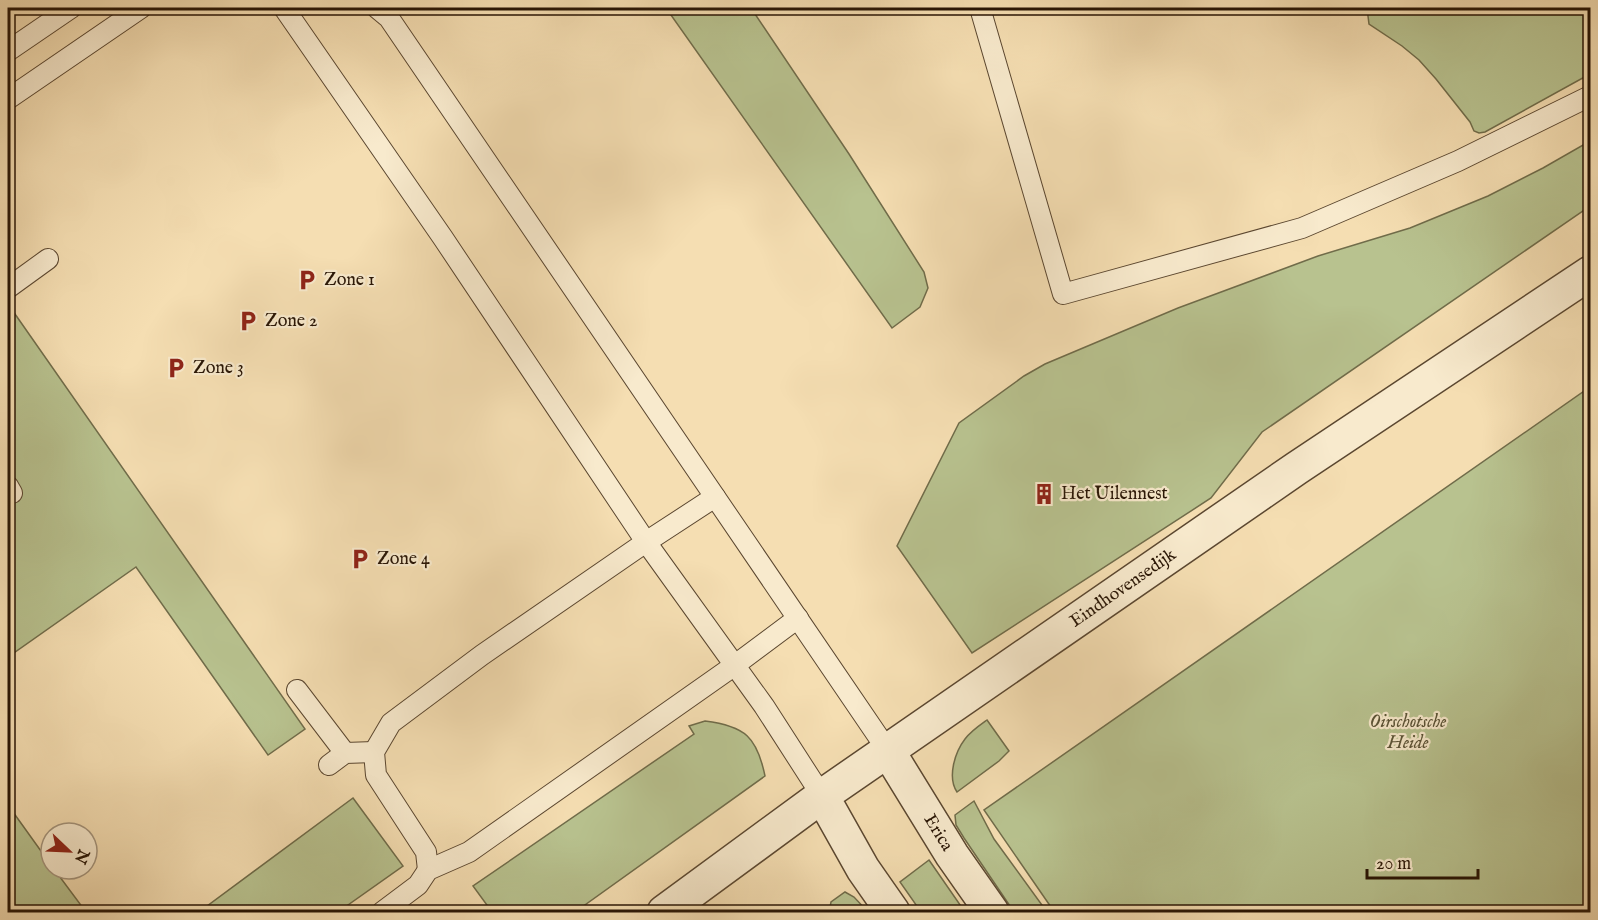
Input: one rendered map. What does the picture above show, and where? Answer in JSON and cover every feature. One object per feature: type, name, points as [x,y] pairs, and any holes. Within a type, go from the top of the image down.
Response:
[{"type":"street","name":"Eindhovensedijk","points":[[664,912],[822,796],[1298,468],[1590,273]]},
{"type":"street","name":"Erica","points":[[888,752],[952,855],[992,912]]},
{"type":"street","points":[[822,796],[863,869],[893,912]]},
{"type":"lane","points":[[8,51],[71,8]]},
{"type":"lane","points":[[8,99],[141,8]]},
{"type":"lane","points":[[284,8],[443,238],[646,542],[764,706],[822,796]]},
{"type":"lane","points":[[980,8],[1063,294],[1302,228],[1458,161],[1590,96]]},
{"type":"lane","points":[[383,11],[888,752]]},
{"type":"lane","points":[[8,288],[48,259]]},
{"type":"lane","points":[[428,870],[426,852],[376,775],[374,752],[391,723],[482,656],[715,497]]},
{"type":"lane","points":[[382,912],[418,885],[428,870],[469,852],[798,618]]},
{"type":"lane","points":[[297,690],[345,753]]},
{"type":"lane","points":[[329,765],[345,753],[374,752]]},
{"type":"green space","points":[[666,8],[751,8],[849,154],[924,272],[928,288],[920,307],[892,328]]},
{"type":"green space","points":[[1367,8],[1590,8],[1590,74],[1485,132],[1479,133],[1474,131],[1470,122],[1419,60],[1369,24]]},
{"type":"green space","points":[[1590,141],[1590,206],[1262,432],[1211,498],[972,653],[897,546],[959,423],[1024,376],[1045,364],[1178,308],[1318,256],[1410,228],[1488,196]]},
{"type":"green space","points":[[8,304],[305,729],[268,755],[136,567],[8,657]]},
{"type":"green space","name":"Oirschotsche Heide","points":[[1590,387],[1590,912],[1051,912],[1053,910],[984,810]]},
{"type":"green space","points":[[987,720],[1009,751],[957,792],[952,772],[958,751],[967,736]]},
{"type":"green space","points":[[705,721],[730,726],[747,736],[758,752],[765,776],[575,912],[492,912],[473,886],[694,734],[689,726]]},
{"type":"green space","points":[[353,798],[403,866],[338,912],[199,912]]},
{"type":"green space","points":[[974,801],[994,839],[1047,912],[1014,912],[964,838],[956,825],[955,815]]},
{"type":"green space","points":[[8,805],[39,848],[39,881],[63,881],[86,912],[8,912]]},
{"type":"green space","points":[[929,860],[965,912],[921,912],[900,882]]},
{"type":"green space","points":[[845,892],[854,897],[868,912],[829,912],[831,902]]},
{"type":"place","name":"Zone 1","points":[[307,280]]},
{"type":"place","name":"Zone 2","points":[[248,321]]},
{"type":"place","name":"Zone 3","points":[[176,368]]},
{"type":"place","name":"Het Uilennest","points":[[1044,494]]},
{"type":"place","name":"Zone 4","points":[[360,559]]}]
